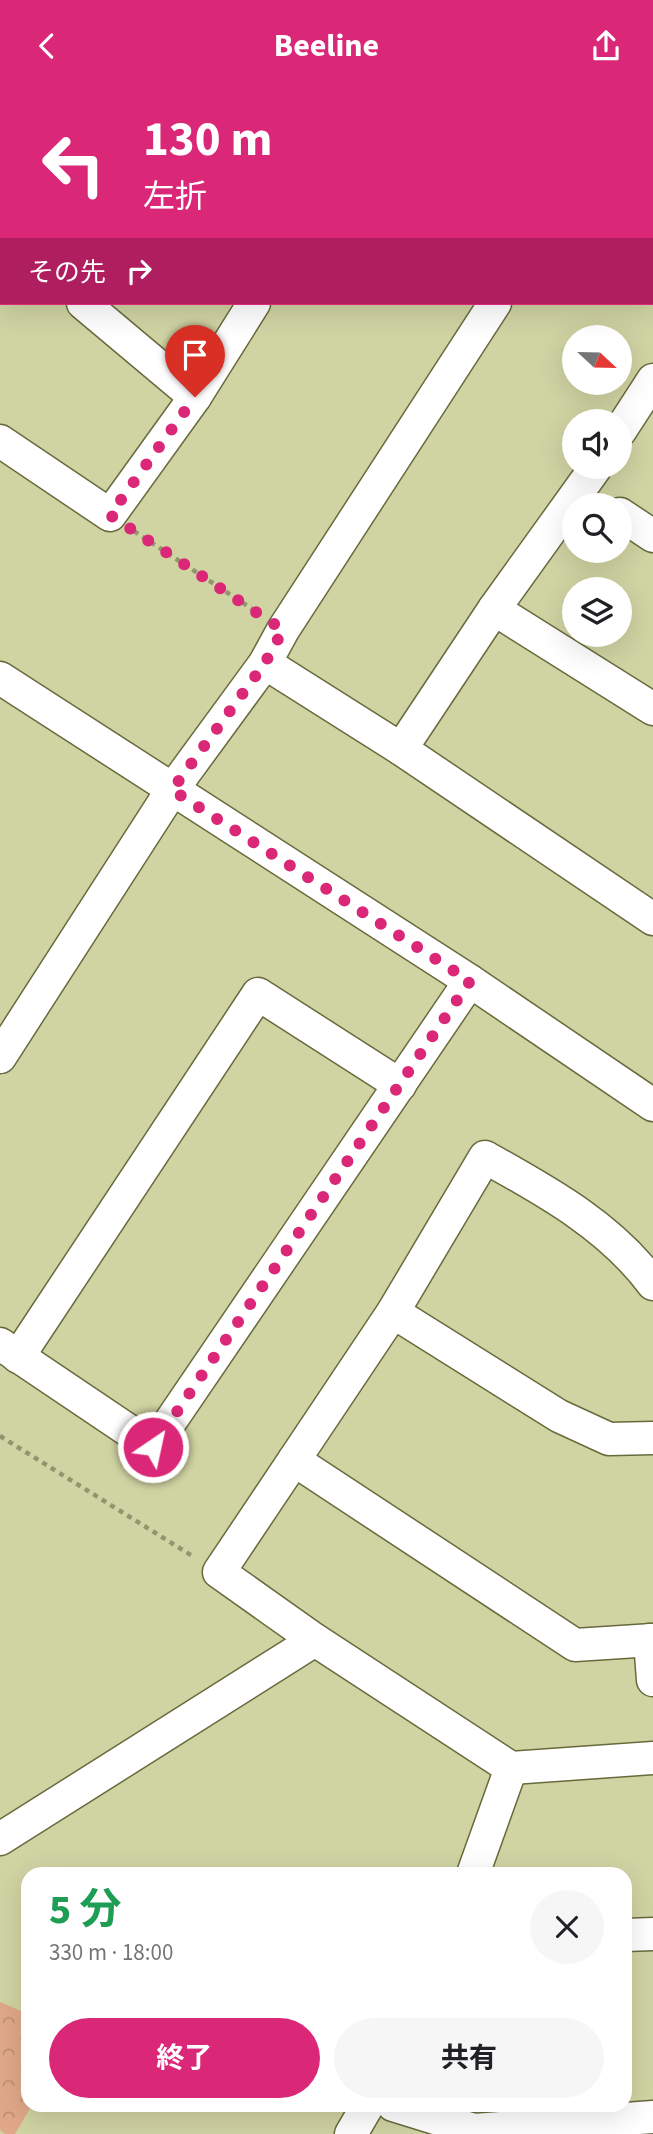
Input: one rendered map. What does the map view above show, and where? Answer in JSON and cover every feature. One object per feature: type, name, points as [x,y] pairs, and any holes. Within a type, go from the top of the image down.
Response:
[{"type":"street","points":[[85,305],[195,397]]},
{"type":"street","points":[[0,441],[110,515],[195,397],[253,305]]},
{"type":"street","points":[[0,1057],[172,790],[265,663],[283,630],[494,305]]},
{"type":"street","points":[[632,412],[653,380]]},
{"type":"street","points":[[401,749],[494,609],[594,488]]},
{"type":"street","points":[[632,522],[653,536]]},
{"type":"street","points":[[494,609],[653,709]]},
{"type":"street","points":[[265,663],[401,749],[653,919]]},
{"type":"street","points":[[0,678],[470,981],[653,1105]]},
{"type":"street","points":[[400,1085],[258,994],[9,1350],[153,1447],[400,1085],[470,981]]},
{"type":"street","points":[[653,1284],[640,1267],[564,1201],[485,1157],[393,1312],[219,1572],[315,1640],[511,1768],[653,1758]]},
{"type":"street","points":[[393,1312],[559,1416],[609,1439],[653,1438]]},
{"type":"street","points":[[294,1460],[575,1645],[652,1640],[653,1680]]},
{"type":"street","points":[[0,1839],[315,1640]]},
{"type":"street","points":[[476,1867],[511,1768]]},
{"type":"street","points":[[632,1935],[653,1934]]},
{"type":"street","points":[[351,2134],[364,2112]]},
{"type":"street","points":[[416,2112],[474,2130],[653,2117]]},
{"type":"path","points":[[110,515],[283,630]]},
{"type":"path","points":[[0,1436],[219,1572]]},
{"type":"green space","points":[[0,2002],[21,2011],[21,2112],[28,2112],[15,2134],[5,2134],[0,2130]]},
{"type":"route","points":[[153,1447],[470,981],[172,790],[265,663],[283,630],[110,515],[195,397]]}]
